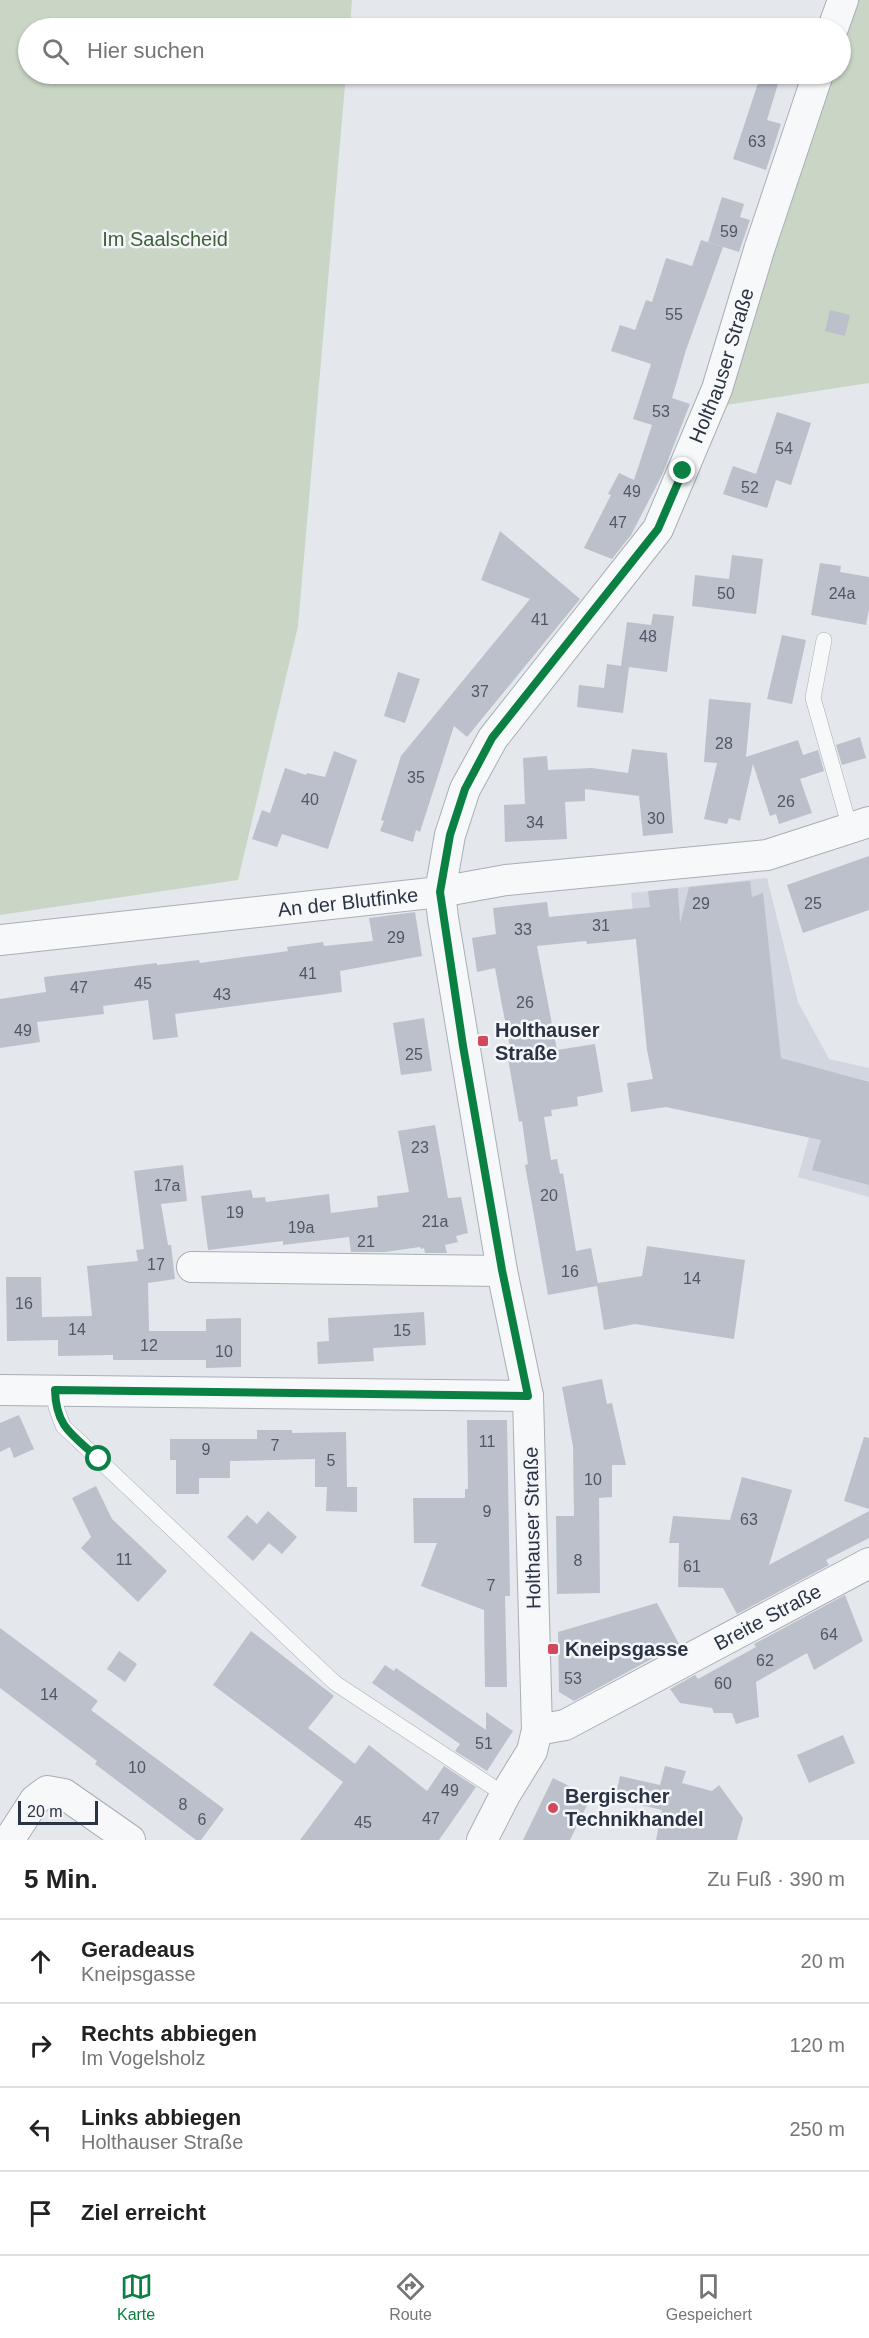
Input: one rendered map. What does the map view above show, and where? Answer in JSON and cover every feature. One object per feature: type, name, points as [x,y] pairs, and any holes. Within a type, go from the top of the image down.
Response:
[{"type":"street","points":[[837,18],[843,0]]},
{"type":"street","name":"Holthauser Straße","points":[[534,1741],[528,1396],[502,1270],[463,1046],[440,892],[450,835],[465,789],[492,738],[658,529],[717,388],[759,250],[815,84]]},
{"type":"street","name":"An der Blutfinke","points":[[0,940],[440,892],[506,880],[767,855],[859,825]]},
{"type":"street","points":[[192,1267],[502,1270]]},
{"type":"street","points":[[0,1390],[528,1396]]},
{"type":"street","name":"Breite Straße","points":[[534,1741],[869,1563]]},
{"type":"street","points":[[483,1840],[534,1741]]},
{"type":"street","points":[[9,1840],[35,1800],[47,1791],[64,1794],[130,1840]]},
{"type":"lane","points":[[824,640],[813,699],[859,825]]},
{"type":"lane","points":[[55,1390],[56,1407],[63,1426],[334,1683],[505,1795]]},
{"type":"shaded area","points":[[767,878],[798,1002],[829,1059],[869,1068],[869,1197],[798,1177],[809,1137],[658,1105],[644,1014],[631,893]]},
{"type":"green space","name":"Im Saalscheid","points":[[0,0],[352,0],[351,18],[18,18],[18,84],[345,84],[298,626],[238,880],[0,915]]},
{"type":"green space","points":[[855,0],[869,0],[869,383],[720,406],[828,84],[851,84],[849,18]]},
{"type":"building","points":[[758,84],[778,84],[767,120],[781,124],[766,170],[733,159]]},
{"type":"building","points":[[722,197],[744,204],[740,217],[750,220],[739,252],[708,242]]},
{"type":"building","points":[[701,240],[723,247],[686,350],[672,398],[690,404],[662,475],[631,535],[612,559],[584,548],[611,495],[608,494],[619,473],[634,480],[652,425],[633,419],[651,364],[611,351],[620,325],[635,330],[646,300],[652,302],[666,258],[692,266]]},
{"type":"building","points":[[830,310],[850,315],[845,336],[825,331]]},
{"type":"building","points":[[777,412],[811,423],[791,485],[776,480],[767,508],[723,494],[733,466],[756,474]]},
{"type":"building","points":[[500,531],[580,599],[467,737],[454,726],[420,832],[416,830],[413,842],[380,831],[384,821],[381,820],[401,756],[530,599],[481,580]]},
{"type":"building","points":[[732,555],[763,559],[756,614],[692,606],[695,575],[729,579]]},
{"type":"building","points":[[820,563],[841,566],[840,572],[869,577],[869,609],[866,625],[811,615]]},
{"type":"building","points":[[653,614],[674,616],[667,672],[629,667],[623,713],[577,707],[579,685],[604,688],[607,664],[621,666],[627,622],[651,625]]},
{"type":"building","points":[[782,635],[806,640],[792,704],[767,699]]},
{"type":"building","points":[[398,672],[420,679],[405,723],[384,716]]},
{"type":"building","points":[[709,699],[751,703],[746,757],[798,740],[803,755],[818,750],[824,771],[800,779],[812,813],[779,824],[776,814],[770,816],[753,764],[740,821],[729,818],[727,824],[704,819],[717,763],[704,762]]},
{"type":"building","points":[[860,737],[866,758],[842,765],[836,745]]},
{"type":"building","points":[[632,749],[667,753],[673,833],[643,836],[639,796],[585,789],[585,801],[565,802],[567,839],[505,842],[504,805],[525,804],[523,758],[547,756],[548,770],[592,768],[628,773]]},
{"type":"building","points":[[334,751],[357,760],[328,849],[282,834],[277,847],[252,839],[262,810],[270,813],[285,768],[306,775],[307,773],[325,777]]},
{"type":"building","points":[[869,856],[869,910],[803,933],[787,885]]},
{"type":"building","points":[[750,881],[752,897],[763,893],[781,1058],[869,1082],[869,1185],[812,1170],[821,1140],[666,1107],[631,1112],[627,1083],[653,1079],[647,1050],[636,939],[537,946],[557,1050],[595,1044],[603,1092],[577,1097],[578,1106],[551,1110],[552,1116],[544,1117],[551,1160],[557,1159],[560,1174],[563,1173],[576,1251],[591,1248],[598,1283],[642,1276],[647,1246],[745,1260],[734,1339],[635,1324],[604,1330],[597,1286],[548,1295],[525,1165],[528,1164],[522,1121],[519,1122],[508,1058],[512,1058],[495,968],[477,972],[472,938],[496,934],[493,908],[547,902],[549,917],[650,907],[648,891],[678,888],[680,924],[689,887]]},
{"type":"building","points":[[415,912],[422,956],[340,971],[342,992],[175,1014],[178,1037],[153,1040],[148,1000],[103,1006],[104,1014],[37,1022],[40,1042],[0,1048],[0,999],[46,992],[44,977],[157,963],[157,965],[199,960],[200,963],[288,951],[287,947],[323,942],[324,946],[373,941],[369,918]]},
{"type":"building","points":[[424,1018],[432,1071],[401,1075],[393,1023]]},
{"type":"building","points":[[435,1125],[448,1198],[461,1197],[468,1233],[456,1236],[458,1242],[445,1245],[447,1253],[425,1253],[424,1248],[420,1247],[385,1252],[351,1252],[349,1237],[283,1245],[283,1241],[208,1250],[201,1196],[251,1190],[253,1198],[265,1197],[266,1202],[329,1194],[331,1213],[378,1207],[377,1196],[409,1192],[398,1131]]},
{"type":"building","points":[[183,1165],[187,1201],[161,1204],[168,1245],[171,1245],[175,1279],[148,1283],[149,1331],[206,1331],[206,1319],[241,1318],[241,1367],[206,1368],[206,1360],[113,1360],[113,1355],[58,1356],[58,1340],[7,1341],[6,1277],[41,1277],[42,1317],[92,1316],[87,1266],[138,1261],[136,1250],[144,1249],[134,1171]]},
{"type":"building","points":[[424,1312],[426,1345],[373,1348],[374,1361],[318,1364],[317,1342],[329,1341],[328,1318]]},
{"type":"building","points":[[602,1379],[607,1404],[612,1403],[626,1465],[612,1465],[612,1497],[599,1498],[600,1593],[557,1594],[556,1516],[574,1516],[573,1446],[562,1387]]},
{"type":"building","points":[[19,1415],[34,1449],[14,1458],[10,1447],[0,1452],[0,1423]]},
{"type":"building","points":[[467,1420],[507,1420],[510,1596],[505,1596],[507,1687],[485,1687],[484,1610],[421,1586],[437,1543],[414,1543],[413,1498],[465,1498],[465,1489],[468,1489]]},
{"type":"building","points":[[257,1430],[292,1430],[292,1433],[346,1432],[347,1487],[357,1487],[357,1512],[326,1511],[327,1487],[315,1487],[315,1459],[230,1461],[230,1478],[199,1478],[199,1494],[176,1494],[176,1460],[170,1460],[170,1439],[257,1439]]},
{"type":"building","points":[[864,1437],[869,1438],[869,1509],[844,1501]]},
{"type":"building","points":[[742,1477],[792,1490],[769,1565],[869,1511],[869,1538],[826,1560],[829,1565],[737,1614],[723,1588],[678,1587],[679,1543],[669,1543],[673,1516],[730,1520]]},
{"type":"building","points":[[96,1486],[112,1519],[167,1571],[138,1602],[81,1548],[91,1537],[72,1498]]},
{"type":"building","points":[[268,1511],[297,1537],[282,1554],[269,1543],[253,1561],[227,1537],[247,1515],[257,1524]]},
{"type":"building","points":[[845,1595],[863,1641],[814,1670],[807,1653],[756,1682],[759,1717],[736,1724],[732,1713],[714,1713],[712,1708],[680,1703],[670,1689],[695,1675],[698,1679],[756,1647],[754,1644]]},
{"type":"building","points":[[657,1603],[679,1644],[574,1701],[559,1692],[558,1632]]},
{"type":"building","points":[[0,1628],[98,1701],[91,1710],[224,1809],[201,1840],[196,1840],[95,1764],[97,1761],[0,1688]]},
{"type":"building","points":[[251,1631],[334,1696],[308,1728],[355,1764],[369,1745],[427,1791],[444,1766],[476,1787],[439,1840],[300,1840],[343,1782],[213,1685]]},
{"type":"building","points":[[119,1651],[137,1664],[125,1682],[107,1669]]},
{"type":"building","points":[[385,1665],[394,1671],[396,1668],[486,1730],[486,1712],[513,1731],[487,1771],[455,1751],[460,1744],[372,1683]]},
{"type":"building","points":[[843,1735],[855,1763],[809,1783],[797,1755]]},
{"type":"building","points":[[665,1766],[686,1771],[682,1783],[712,1791],[719,1785],[743,1818],[737,1840],[656,1840],[662,1810],[615,1799],[620,1776],[660,1785]]},
{"type":"building","points":[[553,1778],[591,1797],[570,1840],[523,1840]]},
{"type":"place","name":"Holthauser Straße","points":[[483,1041]]},
{"type":"place","name":"Kneipsgasse","points":[[553,1649]]},
{"type":"place","name":"Bergischer Technikhandel","points":[[553,1808]]},
{"type":"route","points":[[99,1459],[63,1426],[56,1407],[55,1390],[528,1396],[502,1270],[463,1046],[440,892],[450,835],[465,789],[492,738],[658,529],[683,471]]}]
